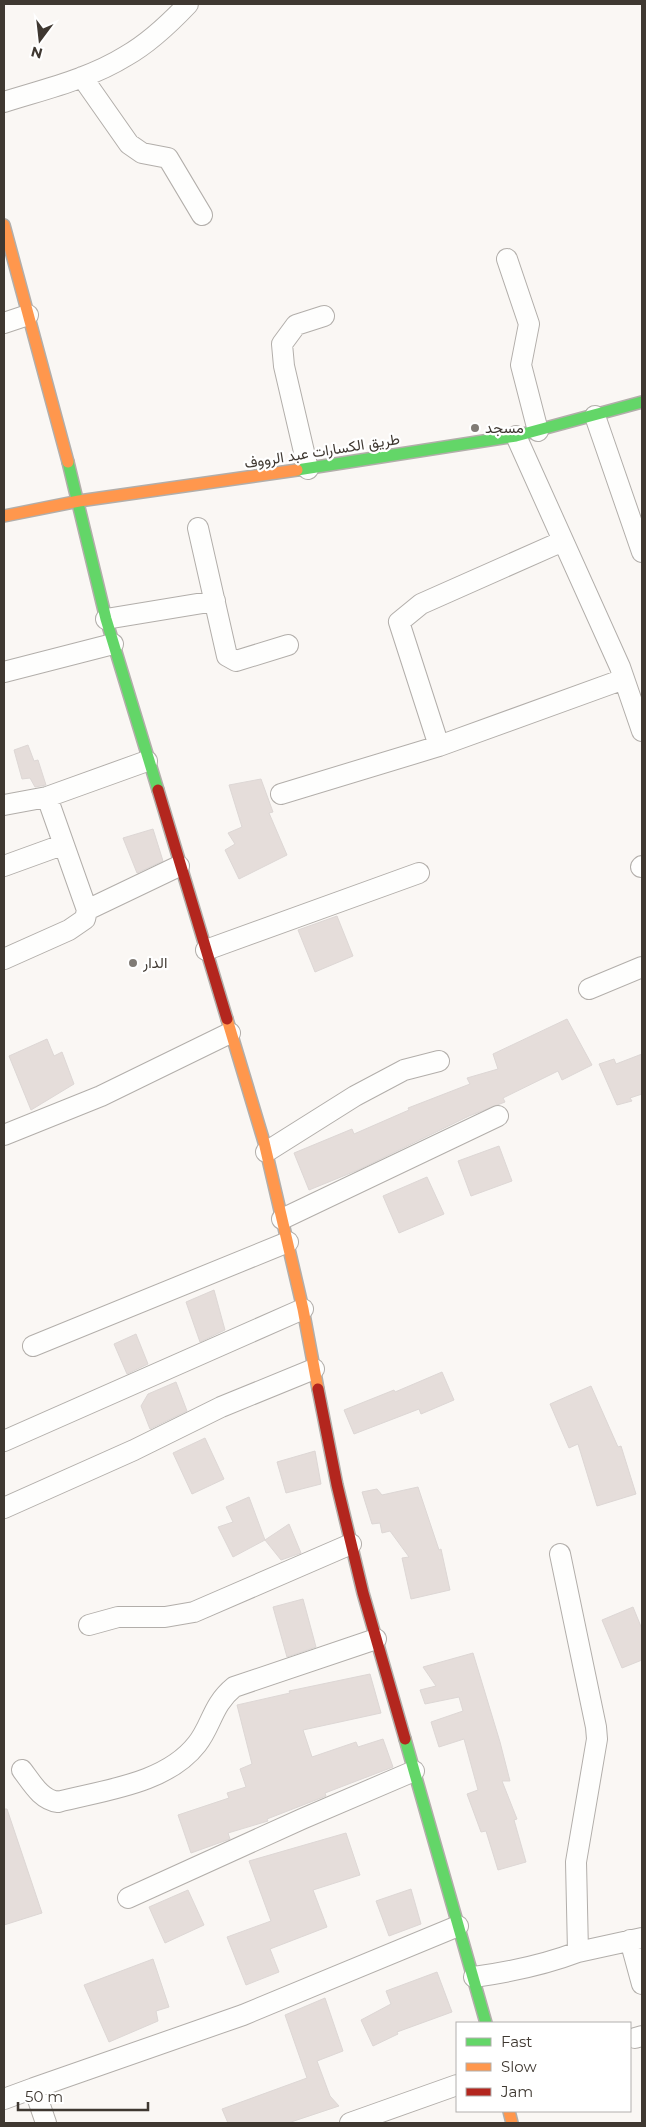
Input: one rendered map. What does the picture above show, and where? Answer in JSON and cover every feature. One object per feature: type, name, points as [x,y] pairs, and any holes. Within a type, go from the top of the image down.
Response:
[{"type":"street","points":[[4,102],[82,77],[127,56],[169,23],[188,4]]},
{"type":"street","points":[[82,77],[129,144],[142,153],[168,158],[202,215]]},
{"type":"street","points":[[4,225],[79,501],[113,644],[266,1152],[303,1309],[352,1544],[376,1639],[486,2022]]},
{"type":"street","points":[[507,259],[529,324],[521,365],[538,430]]},
{"type":"street","points":[[4,323],[28,315]]},
{"type":"street","points":[[308,469],[284,366],[282,344],[296,325],[324,316]]},
{"type":"street","name":"طريق الكسارات عبد الرووف","points":[[4,516],[79,501],[308,469],[516,436],[642,402]]},
{"type":"street","points":[[595,416],[642,552]]},
{"type":"street","points":[[516,436],[624,679],[642,731]]},
{"type":"street","points":[[198,528],[227,656],[231,660],[236,661],[288,645]]},
{"type":"street","points":[[440,746],[400,622],[421,604],[563,541]]},
{"type":"street","points":[[106,619],[215,601]]},
{"type":"street","points":[[4,672],[113,644]]},
{"type":"street","points":[[281,794],[440,746],[624,679]]},
{"type":"street","points":[[4,805],[46,798],[147,761]]},
{"type":"street","points":[[4,959],[69,930],[85,919],[87,910],[46,798]]},
{"type":"street","points":[[4,866],[62,845]]},
{"type":"street","points":[[87,910],[180,866]]},
{"type":"street","points":[[206,950],[419,873]]},
{"type":"street","points":[[588,989],[642,967]]},
{"type":"street","points":[[4,1135],[101,1096],[230,1033]]},
{"type":"street","points":[[266,1152],[355,1096],[404,1070],[439,1061]]},
{"type":"street","points":[[282,1219],[498,1116]]},
{"type":"street","points":[[33,1346],[288,1242]]},
{"type":"street","points":[[4,1441],[303,1309]]},
{"type":"street","points":[[4,1508],[134,1450],[221,1407],[314,1369]]},
{"type":"street","points":[[89,1624],[118,1617],[165,1617],[194,1612],[352,1544]]},
{"type":"street","points":[[560,1554],[597,1739],[576,1862],[578,1952]]},
{"type":"street","points":[[22,1770],[38,1791],[50,1801],[58,1802],[145,1780],[183,1761],[198,1743],[222,1697],[234,1688],[376,1639]]},
{"type":"street","points":[[128,1898],[302,1818],[414,1771]]},
{"type":"street","points":[[4,2099],[243,2015],[458,1926]]},
{"type":"street","points":[[474,1977],[513,1972],[553,1962],[578,1952],[636,1938],[642,1984]]},
{"type":"street","points":[[350,2123],[456,2085]]},
{"type":"street","points":[[34,2088],[46,2123]]},
{"type":"building","points":[[28,745],[34,761],[38,760],[46,785],[35,787],[30,778],[22,779],[14,750]]},
{"type":"building","points":[[261,779],[273,812],[269,813],[287,855],[239,879],[225,850],[235,844],[228,833],[242,827],[229,785]]},
{"type":"building","points":[[153,829],[163,861],[137,873],[123,838]]},
{"type":"building","points":[[337,916],[353,956],[315,972],[298,930]]},
{"type":"building","points":[[567,1019],[592,1065],[562,1080],[558,1071],[503,1098],[505,1102],[469,1116],[358,1170],[309,1190],[294,1153],[352,1129],[354,1134],[409,1110],[408,1108],[470,1084],[467,1078],[498,1069],[493,1054]]},
{"type":"building","points":[[47,1039],[54,1056],[62,1052],[74,1084],[31,1110],[9,1056]]},
{"type":"building","points":[[642,1054],[642,1094],[630,1098],[632,1101],[617,1105],[599,1064],[614,1059],[616,1064]]},
{"type":"building","points":[[499,1146],[512,1181],[471,1196],[458,1161]]},
{"type":"building","points":[[427,1177],[444,1214],[399,1233],[383,1196]]},
{"type":"building","points":[[214,1290],[225,1330],[200,1342],[186,1302]]},
{"type":"building","points":[[136,1334],[148,1364],[127,1374],[114,1344]]},
{"type":"building","points":[[442,1372],[454,1400],[421,1414],[419,1409],[354,1434],[344,1410],[394,1390],[395,1392]]},
{"type":"building","points":[[176,1382],[187,1411],[150,1429],[141,1406],[148,1394]]},
{"type":"building","points":[[591,1386],[618,1447],[621,1446],[636,1494],[597,1506],[578,1444],[569,1448],[550,1404]]},
{"type":"building","points":[[205,1438],[224,1479],[192,1494],[173,1453]]},
{"type":"building","points":[[315,1451],[321,1484],[286,1493],[277,1462]]},
{"type":"building","points":[[418,1487],[439,1550],[441,1549],[450,1590],[411,1599],[402,1558],[409,1557],[390,1531],[382,1533],[380,1523],[372,1524],[362,1492],[377,1489],[382,1495]]},
{"type":"building","points":[[249,1497],[265,1540],[233,1557],[218,1527],[233,1522],[226,1507]]},
{"type":"building","points":[[289,1524],[301,1553],[281,1560],[265,1540]]},
{"type":"building","points":[[303,1599],[316,1647],[287,1657],[273,1607]]},
{"type":"building","points":[[633,1607],[642,1629],[642,1660],[622,1668],[602,1620]]},
{"type":"building","points":[[473,1653],[510,1781],[502,1781],[517,1819],[514,1820],[526,1862],[498,1870],[486,1831],[481,1832],[467,1794],[478,1790],[464,1739],[439,1747],[431,1722],[463,1711],[459,1697],[425,1704],[420,1690],[436,1686],[423,1667]]},
{"type":"building","points":[[370,1674],[381,1713],[303,1730],[312,1757],[356,1742],[358,1747],[383,1739],[393,1767],[325,1793],[326,1796],[267,1819],[268,1821],[228,1833],[230,1839],[191,1853],[178,1815],[229,1798],[227,1793],[246,1787],[240,1769],[252,1764],[237,1705],[290,1693],[289,1691]]},
{"type":"building","points":[[4,1809],[7,1809],[42,1913],[4,1925]]},
{"type":"building","points":[[346,1833],[360,1875],[313,1890],[327,1927],[270,1949],[279,1972],[246,1985],[227,1937],[271,1921],[249,1861]]},
{"type":"building","points":[[411,1889],[421,1924],[389,1936],[376,1901]]},
{"type":"building","points":[[188,1890],[204,1925],[165,1943],[149,1907]]},
{"type":"building","points":[[153,1959],[169,2007],[156,2011],[158,2021],[109,2042],[84,1985]]},
{"type":"building","points":[[437,1972],[452,2012],[397,2032],[398,2034],[373,2046],[361,2020],[391,2004],[386,1991]]},
{"type":"building","points":[[325,1998],[343,2051],[317,2061],[330,2096],[339,2106],[288,2123],[228,2123],[222,2109],[307,2078],[285,2015]]},
{"type":"traffic: fast","points":[[297,470],[516,436],[642,402]]},
{"type":"traffic: fast","points":[[68,462],[106,619],[158,790]]},
{"type":"traffic: fast","points":[[405,1739],[486,2022]]},
{"type":"traffic: slow","points":[[4,225],[68,462]]},
{"type":"traffic: slow","points":[[4,516],[79,501],[297,470]]},
{"type":"traffic: slow","points":[[227,1019],[264,1142],[303,1309],[318,1389]]},
{"type":"traffic: slow","points":[[509,2112],[512,2123]]},
{"type":"traffic: jam","points":[[158,790],[227,1019]]},
{"type":"traffic: jam","points":[[318,1389],[337,1485],[363,1593],[405,1739]]},
{"type":"place","name":"مسجد","points":[[475,428]]},
{"type":"place","name":"الدار","points":[[133,963]]}]
